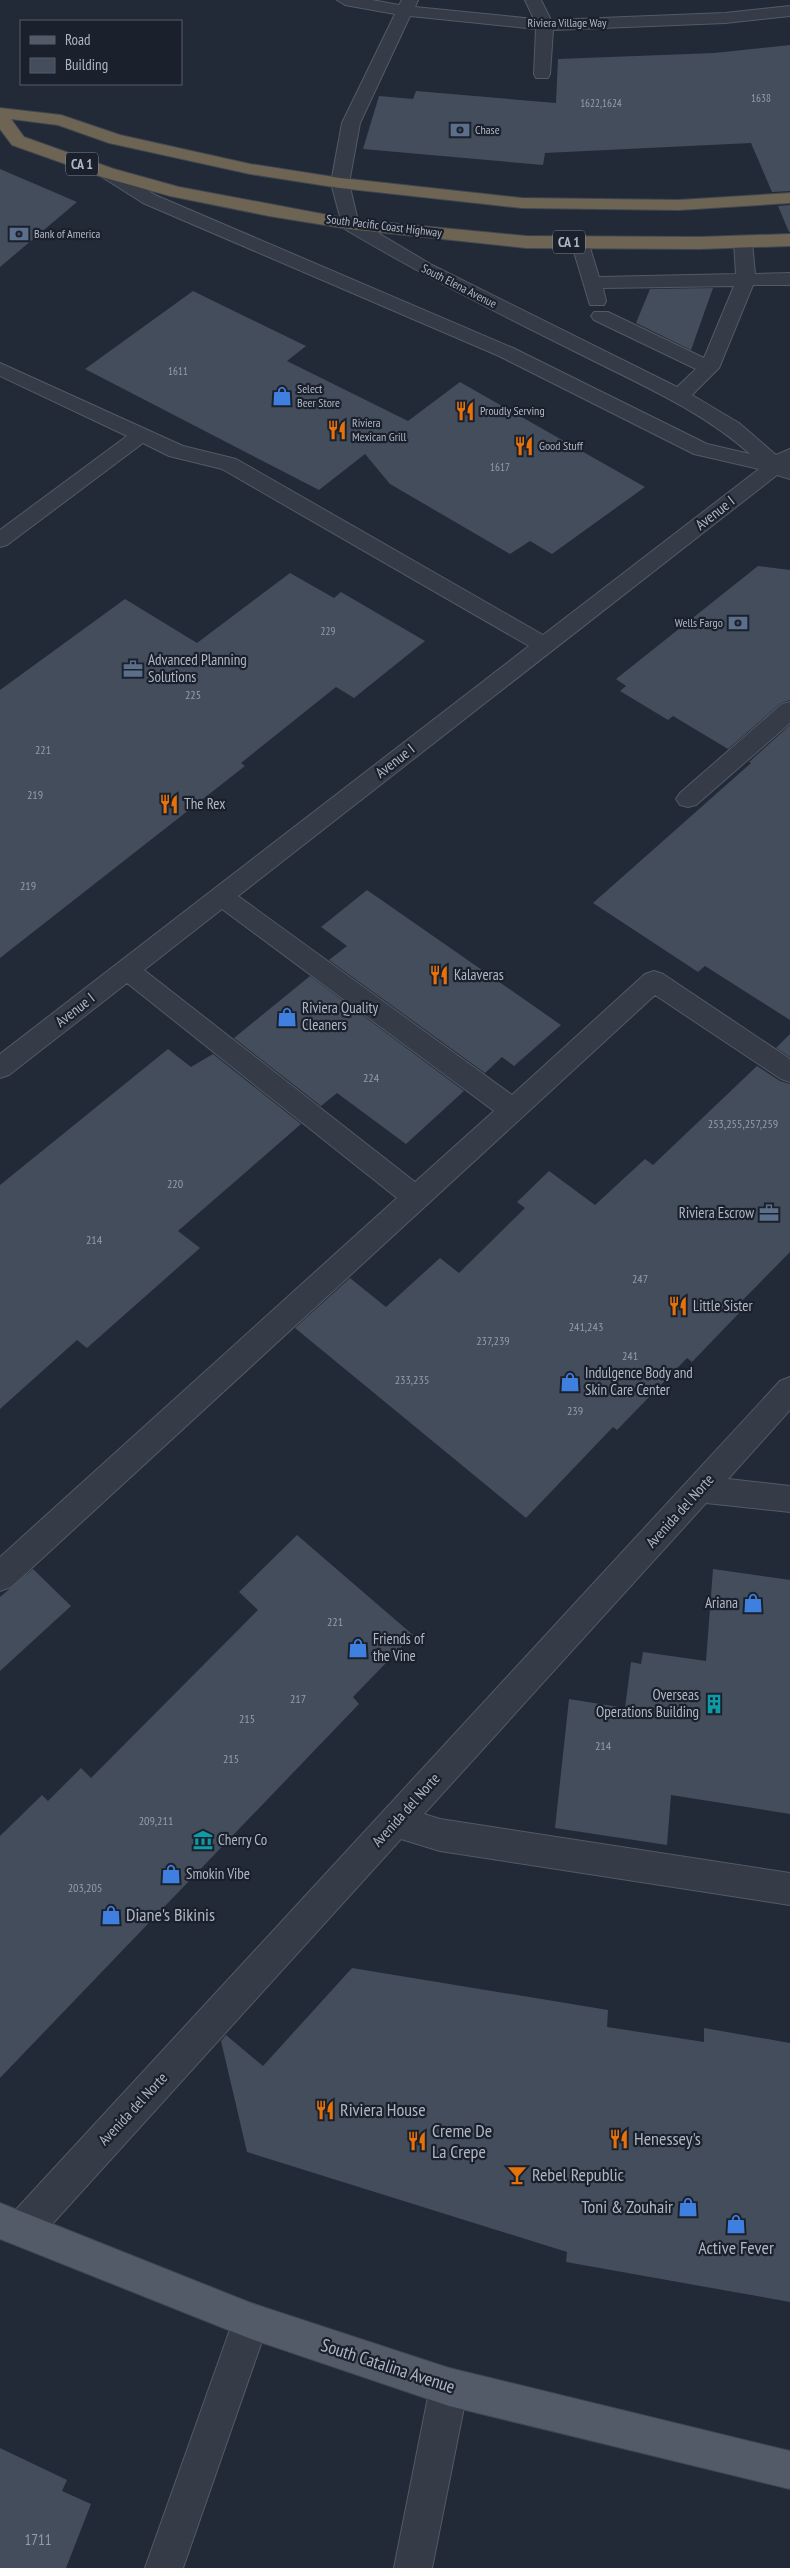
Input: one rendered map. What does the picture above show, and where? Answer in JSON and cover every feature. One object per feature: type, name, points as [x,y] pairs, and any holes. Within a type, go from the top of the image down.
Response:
[{"type":"highway","name":"CA 1","points":[[0,112],[61,120],[115,139],[250,170],[340,183],[522,203],[679,205],[790,198]]},
{"type":"highway","name":"South Pacific Coast Highway","points":[[0,117],[18,141],[108,174],[176,192],[269,211],[349,224],[526,242],[743,242],[790,240]]},
{"type":"main road","name":"South Catalina Avenue","points":[[11,2225],[251,2321],[450,2387],[790,2470]]},
{"type":"street","name":"Riviera Village Way","points":[[345,0],[408,6],[544,25],[725,18],[790,11]]},
{"type":"street","points":[[533,0],[544,25],[542,74]]},
{"type":"street","points":[[349,224],[340,183],[351,123],[408,6]]},
{"type":"street","points":[[108,174],[148,199],[506,352],[701,449],[785,464]]},
{"type":"street","name":"South Elena Avenue","points":[[349,224],[425,269],[680,396],[732,427],[785,464]]},
{"type":"street","points":[[580,242],[601,316],[709,368]]},
{"type":"street","points":[[680,396],[709,368],[746,280],[743,242]]},
{"type":"street","points":[[591,283],[790,279]]},
{"type":"street","points":[[570,341],[601,316]]},
{"type":"street","points":[[0,369],[176,451],[229,464],[544,645]]},
{"type":"street","points":[[0,540],[142,434]]},
{"type":"street","name":"Avenue I","points":[[0,1068],[544,645],[785,464]]},
{"type":"street","points":[[688,799],[790,710]]},
{"type":"street","points":[[221,896],[513,1110]]},
{"type":"street","points":[[127,970],[416,1198]]},
{"type":"street","points":[[0,1577],[654,981],[790,1072]]},
{"type":"street","name":"Avenida del Norte","points":[[11,2225],[397,1821],[790,1390]]},
{"type":"street","points":[[700,1489],[790,1499]]},
{"type":"street","points":[[397,1821],[440,1835],[790,1889]]},
{"type":"street","points":[[164,2568],[251,2321]]},
{"type":"street","points":[[413,2568],[450,2387]]},
{"type":"building","points":[[790,45],[790,191],[772,192],[751,143],[545,153],[543,165],[363,149],[379,96],[413,99],[416,91],[556,103],[558,59],[714,53]]},
{"type":"building","name":"Bank of America","points":[[0,169],[77,202],[0,267]]},
{"type":"building","points":[[790,205],[790,232],[789,232],[778,206]]},
{"type":"building","points":[[713,288],[691,350],[636,323],[650,289]]},
{"type":"building","points":[[193,291],[306,346],[287,361],[408,421],[460,382],[645,487],[552,554],[530,541],[510,554],[390,484],[365,454],[319,490],[85,369]]},
{"type":"building","name":"Wells Fargo","points":[[758,566],[790,570],[790,700],[781,703],[728,749],[673,716],[668,720],[620,691],[626,686],[616,679]]},
{"type":"building","points":[[290,573],[334,598],[341,592],[425,641],[354,698],[336,687],[241,763],[245,766],[0,958],[0,690],[125,599],[197,643]]},
{"type":"building","points":[[790,725],[790,1020],[705,966],[698,972],[593,903],[751,763],[749,762]]},
{"type":"building","name":"Kalaveras","points":[[367,890],[561,1025],[514,1066],[502,1057],[485,1073],[329,960],[347,946],[321,927]]},
{"type":"building","points":[[310,976],[464,1091],[406,1144],[337,1093],[321,1106],[234,1038]]},
{"type":"building","points":[[790,1034],[790,1057],[776,1048]]},
{"type":"building","points":[[168,1049],[191,1067],[213,1054],[301,1124],[178,1231],[200,1248],[87,1348],[77,1340],[0,1409],[0,1185]]},
{"type":"building","points":[[757,1066],[780,1081],[790,1084],[790,1252],[737,1306],[742,1310],[692,1362],[687,1358],[617,1430],[613,1427],[526,1518],[295,1328],[350,1278],[386,1307],[440,1258],[459,1273],[525,1208],[517,1202],[549,1171],[595,1205],[645,1159],[653,1165]]},
{"type":"building","points":[[297,1535],[413,1635],[353,1697],[359,1704],[0,2078],[0,1836],[42,1795],[48,1801],[81,1768],[91,1778],[258,1610],[239,1592]]},
{"type":"building","points":[[33,1569],[71,1606],[0,1671],[0,1597]]},
{"type":"building","name":"Overseas Operations Building","points":[[713,1569],[790,1580],[790,1814],[671,1795],[667,1845],[555,1828],[569,1699],[625,1708],[631,1662],[641,1664],[643,1652],[706,1661]]},
{"type":"building","points":[[352,1968],[608,2010],[607,2027],[704,2042],[704,2028],[790,2043],[790,2302],[566,2262],[567,2252],[247,2152],[221,2041],[226,2035],[263,2066]]},
{"type":"building","points":[[0,2448],[67,2480],[62,2491],[91,2504],[66,2568],[0,2568]]},
{"type":"place","name":"Chase","points":[[460,130]]},
{"type":"place","name":"Bank of America","points":[[19,234]]},
{"type":"place","name":"Select Beer Store","points":[[282,396]]},
{"type":"place","name":"Proudly Serving","points":[[465,411]]},
{"type":"place","name":"Riviera Mexican Grill","points":[[337,430]]},
{"type":"place","name":"Good Stuff","points":[[524,446]]},
{"type":"place","name":"Wells Fargo","points":[[738,623]]},
{"type":"place","name":"Advanced Planning Solutions","points":[[133,669]]},
{"type":"place","name":"The Rex","points":[[169,804]]},
{"type":"place","name":"Kalaveras","points":[[439,975]]},
{"type":"place","name":"Riviera Quality Cleaners","points":[[287,1017]]},
{"type":"place","name":"Riviera Escrow","points":[[769,1213]]},
{"type":"place","name":"Little Sister","points":[[678,1306]]},
{"type":"place","name":"Indulgence Body and Skin Care Center","points":[[570,1382]]},
{"type":"place","name":"Ariana","points":[[753,1603]]},
{"type":"place","name":"Friends of the Vine","points":[[358,1648]]},
{"type":"place","name":"Overseas Operations Building","points":[[714,1704]]},
{"type":"place","name":"Cherry Co","points":[[203,1840]]},
{"type":"place","name":"Smokin Vibe","points":[[171,1874]]},
{"type":"place","name":"Diane's Bikinis","points":[[111,1915]]},
{"type":"place","name":"Riviera House","points":[[325,2110]]},
{"type":"place","name":"Henessey's","points":[[619,2139]]},
{"type":"place","name":"Creme De La Crepe","points":[[417,2141]]},
{"type":"place","name":"Rebel Republic","points":[[517,2175]]},
{"type":"place","name":"Toni & Zouhair","points":[[688,2207]]},
{"type":"place","name":"Active Fever","points":[[736,2224]]}]
